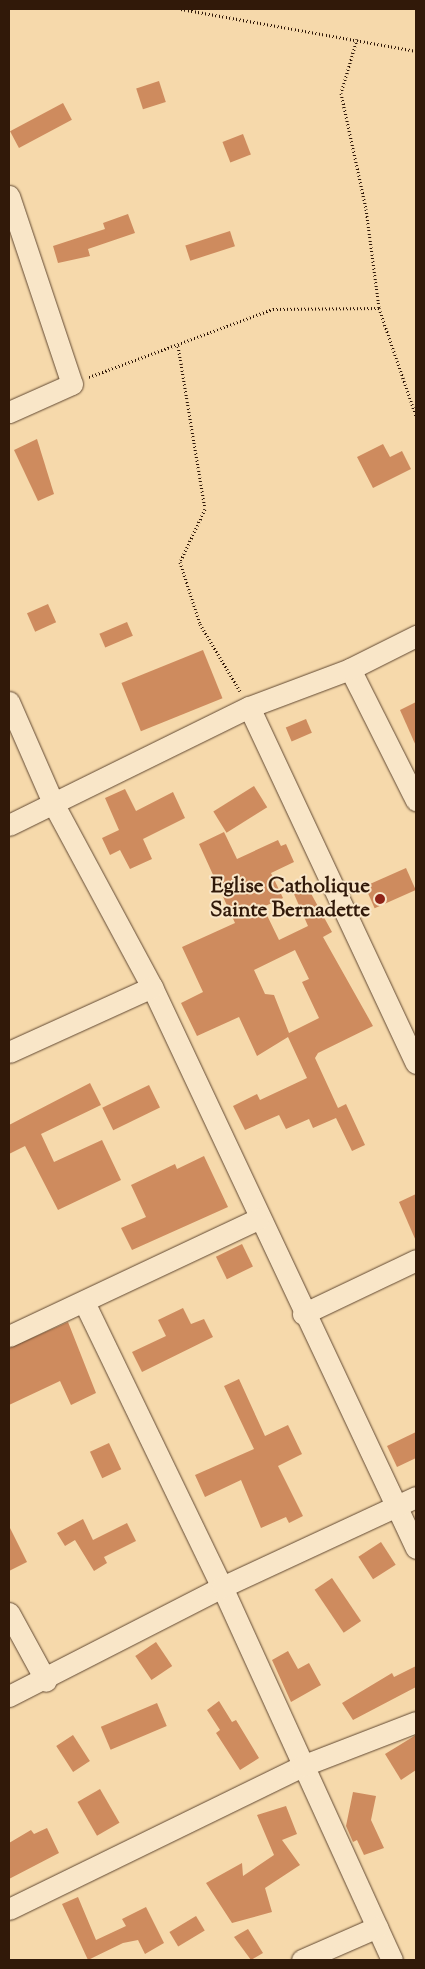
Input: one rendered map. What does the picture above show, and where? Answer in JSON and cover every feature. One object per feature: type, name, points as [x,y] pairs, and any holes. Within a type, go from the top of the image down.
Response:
[{"type":"street","points":[[9,196],[72,384],[9,412]]},
{"type":"street","points":[[9,825],[54,805],[250,707],[350,669],[416,636]]},
{"type":"street","points":[[350,669],[416,800]]},
{"type":"street","points":[[9,702],[54,805],[152,987],[258,1219],[416,1548]]},
{"type":"street","points":[[250,707],[416,1063]]},
{"type":"street","points":[[9,1052],[152,987]]},
{"type":"street","points":[[9,1336],[258,1219]]},
{"type":"street","points":[[303,1314],[416,1260]]},
{"type":"street","points":[[84,1302],[222,1587],[392,1960]]},
{"type":"street","points":[[9,1696],[46,1681],[222,1587],[416,1497]]},
{"type":"street","points":[[9,1613],[46,1681]]},
{"type":"street","points":[[9,1909],[302,1766],[416,1722]]},
{"type":"street","points":[[302,1960],[377,1927]]},
{"type":"path","points":[[181,9],[416,51]]},
{"type":"path","points":[[356,40],[341,93],[366,209],[379,308],[416,416]]},
{"type":"path","points":[[72,384],[273,309],[379,308]]},
{"type":"path","points":[[178,346],[205,510],[180,562],[200,624],[250,707]]},
{"type":"building","points":[[159,81],[166,102],[143,109],[136,88]]},
{"type":"building","points":[[63,103],[72,120],[19,148],[10,131]]},
{"type":"building","points":[[243,134],[251,155],[230,162],[222,142]]},
{"type":"building","points":[[128,214],[135,233],[88,249],[90,256],[58,263],[53,246],[105,229],[103,223]]},
{"type":"building","points":[[230,231],[235,246],[190,261],[185,246]]},
{"type":"building","points":[[37,439],[54,494],[38,501],[14,450]]},
{"type":"building","points":[[383,444],[390,457],[402,451],[411,469],[373,488],[357,457]]},
{"type":"building","points":[[48,604],[56,622],[35,632],[27,613]]},
{"type":"building","points":[[127,622],[133,636],[105,648],[99,634]]},
{"type":"building","points":[[203,650],[222,698],[141,731],[121,683]]},
{"type":"building","points":[[416,702],[416,746],[400,710]]},
{"type":"building","points":[[306,719],[312,733],[292,741],[286,728]]},
{"type":"building","points":[[254,786],[267,807],[227,833],[213,811]]},
{"type":"building","points":[[125,789],[136,811],[173,792],[185,818],[143,839],[152,859],[130,869],[120,850],[110,855],[102,838],[119,830],[105,798]]},
{"type":"building","points":[[224,832],[237,859],[278,840],[281,846],[286,844],[294,862],[271,873],[283,898],[263,907],[279,940],[308,926],[294,894],[308,888],[332,932],[323,937],[373,1026],[318,1053],[315,1058],[338,1108],[346,1104],[365,1145],[352,1151],[336,1118],[313,1128],[309,1119],[286,1129],[279,1115],[245,1130],[233,1106],[257,1094],[260,1100],[307,1078],[288,1037],[257,1056],[239,1017],[197,1036],[181,1003],[203,992],[182,947],[235,923],[199,844]],"holes":[[[295,950],[309,979],[302,982],[319,1018],[289,1033],[274,995],[265,994],[254,970]]]},
{"type":"building","points":[[406,868],[416,890],[375,908],[365,886]]},
{"type":"building","points":[[90,1083],[101,1105],[41,1134],[54,1162],[102,1140],[121,1180],[58,1210],[25,1146],[9,1154],[9,1125]]},
{"type":"building","points":[[149,1085],[160,1107],[113,1130],[102,1108]]},
{"type":"building","points":[[204,1156],[228,1207],[132,1250],[121,1228],[146,1217],[131,1185],[175,1164],[177,1169]]},
{"type":"building","points":[[416,1194],[416,1241],[399,1202]]},
{"type":"building","points":[[242,1244],[253,1266],[227,1279],[216,1257]]},
{"type":"building","points":[[183,1308],[191,1324],[204,1319],[213,1337],[142,1372],[132,1352],[166,1336],[158,1320]]},
{"type":"building","points":[[68,1322],[96,1393],[71,1405],[60,1381],[9,1405],[9,1348]]},
{"type":"building","points":[[239,1379],[265,1436],[288,1425],[302,1454],[278,1466],[303,1516],[289,1523],[286,1517],[261,1528],[241,1480],[205,1497],[195,1475],[254,1449],[224,1386]]},
{"type":"building","points":[[416,1432],[416,1458],[397,1467],[387,1446]]},
{"type":"building","points":[[109,1443],[121,1469],[102,1478],[90,1452]]},
{"type":"building","points":[[83,1519],[93,1540],[127,1523],[136,1541],[104,1557],[107,1563],[94,1571],[75,1540],[65,1546],[57,1533]]},
{"type":"building","points":[[9,1526],[27,1562],[9,1571]]},
{"type":"building","points":[[381,1542],[396,1565],[373,1579],[358,1557]]},
{"type":"building","points":[[332,1578],[361,1621],[344,1633],[315,1590]]},
{"type":"building","points":[[156,1642],[172,1666],[151,1680],[135,1656]]},
{"type":"building","points":[[288,1651],[298,1669],[309,1663],[321,1685],[291,1702],[272,1660]]},
{"type":"building","points":[[416,1666],[416,1687],[353,1720],[342,1703],[392,1673],[394,1677]]},
{"type":"building","points":[[219,1701],[232,1722],[236,1720],[259,1758],[240,1770],[216,1733],[220,1730],[207,1710]]},
{"type":"building","points":[[157,1703],[167,1726],[111,1750],[101,1727]]},
{"type":"building","points":[[73,1735],[90,1761],[73,1772],[56,1746]]},
{"type":"building","points":[[416,1735],[416,1770],[401,1780],[385,1754]]},
{"type":"building","points":[[100,1789],[120,1823],[97,1836],[77,1802]]},
{"type":"building","points":[[353,1792],[376,1796],[371,1820],[384,1848],[364,1855],[357,1840],[353,1842],[346,1826]]},
{"type":"building","points":[[286,1806],[297,1834],[282,1840],[300,1865],[265,1888],[272,1912],[232,1923],[206,1883],[242,1863],[243,1876],[274,1855],[257,1815]]},
{"type":"building","points":[[47,1828],[59,1853],[9,1879],[9,1843],[31,1830],[34,1834]]},
{"type":"building","points":[[78,1897],[96,1940],[126,1926],[122,1919],[146,1907],[164,1943],[145,1954],[138,1940],[123,1943],[88,1960],[62,1904]]},
{"type":"building","points":[[196,1916],[205,1931],[178,1947],[169,1932]]},
{"type":"building","points":[[248,1929],[263,1953],[251,1960],[234,1937]]},
{"type":"place","name":"Eglise Catholique Sainte Bernadette","points":[[380,899]]}]
